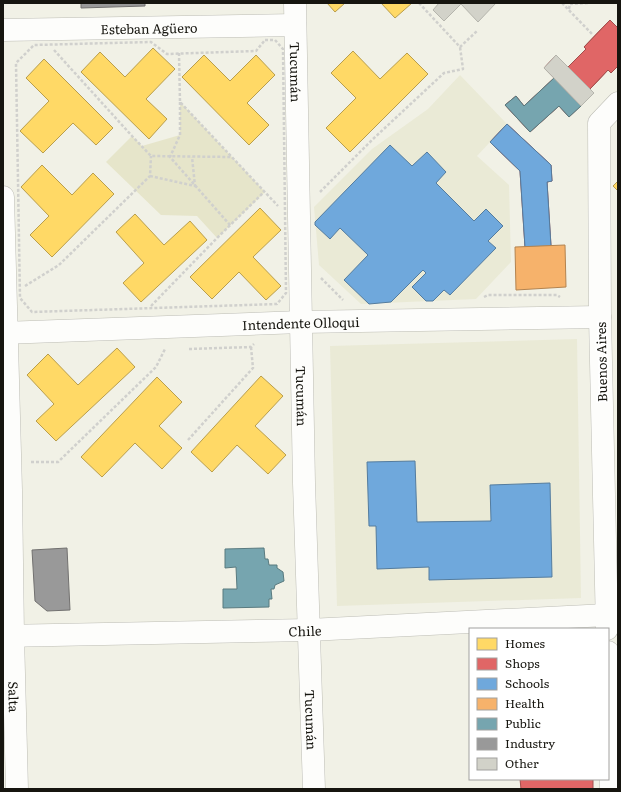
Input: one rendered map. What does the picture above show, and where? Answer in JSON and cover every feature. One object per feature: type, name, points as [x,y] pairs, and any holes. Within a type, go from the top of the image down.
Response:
[{"type":"street","name":"Tucumán","points":[[295,3],[301,322],[314,789]]},
{"type":"street","name":"Esteban Agüero","points":[[3,30],[295,25]]},
{"type":"street","name":"Buenos Aires","points":[[607,622],[600,317],[599,123],[618,103]]},
{"type":"street","name":"Salta","points":[[3,197],[5,333],[11,490],[8,636],[17,789]]},
{"type":"street","name":"Intendente Olloqui","points":[[5,333],[301,322],[600,317]]},
{"type":"street","name":"Chile","points":[[8,636],[607,622]]},
{"type":"street","points":[[609,698],[611,789]]},
{"type":"path","points":[[316,196],[373,139],[444,73],[463,69],[460,47],[419,3]]},
{"type":"path","points":[[562,3],[592,34]]},
{"type":"path","points":[[569,10],[570,4],[588,3]]},
{"type":"path","points":[[460,47],[477,31]]},
{"type":"path","points":[[265,40],[275,40],[283,49],[286,293],[277,304],[32,312],[20,298],[16,63],[34,45],[49,44],[151,42],[167,54],[256,51],[265,40]]},
{"type":"path","points":[[49,44],[151,156],[231,157]]},
{"type":"path","points":[[170,157],[180,135],[179,53]]},
{"type":"path","points":[[180,102],[285,214]]},
{"type":"path","points":[[20,290],[59,265],[150,176],[151,156]]},
{"type":"path","points":[[170,157],[230,225]]},
{"type":"path","points":[[192,157],[195,186]]},
{"type":"path","points":[[150,176],[195,186]]},
{"type":"path","points":[[150,308],[230,225],[265,192]]},
{"type":"path","points":[[320,277],[347,303]]},
{"type":"path","points":[[479,301],[488,295],[557,295],[563,300]]},
{"type":"path","points":[[189,349],[251,347],[255,343]]},
{"type":"path","points":[[24,462],[58,462],[156,367],[165,349],[160,344]]},
{"type":"path","points":[[188,440],[253,368],[251,347]]},
{"type":"shaded area","points":[[460,75],[507,124],[477,156],[509,185],[511,262],[476,299],[361,304],[319,265],[314,207],[372,149],[428,109]]},
{"type":"shaded area","points":[[180,102],[265,192],[217,238],[197,216],[161,215],[106,162],[132,136],[142,146],[180,135]]},
{"type":"shaded area","points":[[577,339],[581,598],[337,606],[330,346]]},
{"type":"building: Homes","points":[[327,3],[345,3],[335,12]]},
{"type":"building: Homes","points":[[381,3],[412,3],[395,18]]},
{"type":"building: Homes","points":[[153,48],[175,69],[146,99],[167,119],[149,139],[81,72],[100,52],[125,77]]},
{"type":"building: Homes","points":[[353,51],[380,79],[407,53],[428,74],[350,152],[326,128],[356,98],[331,73]]},
{"type":"building: Homes","points":[[204,55],[230,81],[256,55],[275,75],[247,103],[269,125],[249,145],[182,77]]},
{"type":"building: Homes","points":[[44,59],[113,128],[96,145],[73,123],[43,153],[20,131],[49,101],[26,78]]},
{"type":"building: Homes","points":[[42,165],[72,195],[93,173],[114,194],[52,257],[30,235],[49,216],[21,187]]},
{"type":"building: Homes","points":[[618,181],[618,191],[613,186]]},
{"type":"building: Homes","points":[[260,208],[281,230],[253,257],[281,286],[266,300],[239,272],[212,299],[190,277]]},
{"type":"building: Homes","points":[[135,214],[164,245],[190,221],[207,240],[141,302],[123,283],[144,263],[116,232]]},
{"type":"building: Homes","points":[[117,348],[135,367],[56,441],[36,421],[54,404],[27,375],[48,354],[78,385]]},
{"type":"building: Homes","points":[[261,376],[283,396],[255,426],[286,455],[268,474],[237,445],[212,472],[191,452]]},
{"type":"building: Homes","points":[[157,377],[182,402],[159,426],[182,448],[162,469],[135,443],[102,477],[81,457]]},
{"type":"building: Shops","points":[[610,20],[618,28],[618,66],[611,73],[608,70],[590,89],[594,93],[569,117],[559,106],[530,132],[505,105],[516,96],[524,106],[554,78],[544,68],[556,55],[568,67],[586,49],[584,47]]},
{"type":"building: Shops","points":[[610,20],[618,28],[618,66],[611,73],[608,70],[590,89],[568,67],[586,49],[584,47]]},
{"type":"building: Shops","points":[[507,124],[551,165],[552,181],[547,182],[551,246],[525,247],[520,171],[490,142]]},
{"type":"building: Shops","points":[[520,780],[593,780],[593,789],[521,789]]},
{"type":"building: Schools","points":[[507,124],[551,165],[552,181],[547,182],[551,246],[525,247],[520,171],[490,142]]},
{"type":"building: Schools","points":[[390,145],[412,166],[427,152],[446,172],[436,183],[474,221],[486,209],[503,226],[488,241],[496,248],[450,295],[444,290],[433,301],[426,301],[412,287],[426,273],[423,270],[391,302],[369,304],[344,280],[368,255],[340,228],[330,239],[315,225],[315,222]]},
{"type":"building: Schools","points":[[415,461],[417,522],[491,521],[490,485],[550,483],[552,577],[429,580],[429,567],[377,569],[376,526],[369,526],[367,462]]},
{"type":"building: Health","points":[[565,245],[566,287],[516,290],[515,247]]},
{"type":"building: Public","points":[[554,78],[581,106],[569,117],[559,106],[530,132],[505,105],[516,96],[524,106]]},
{"type":"building: Public","points":[[264,548],[265,559],[268,559],[269,565],[277,565],[277,568],[283,572],[284,581],[275,585],[274,589],[271,589],[272,599],[269,599],[269,607],[223,608],[223,589],[237,589],[236,567],[225,568],[225,549]]},
{"type":"building: Industry","points":[[81,3],[145,3],[145,6],[81,8]]},
{"type":"building: Industry","points":[[67,548],[70,610],[47,611],[35,601],[32,550]]},
{"type":"building: Other","points":[[439,3],[496,3],[478,22],[461,4],[444,21],[433,10]]},
{"type":"building: Other","points":[[556,55],[594,93],[581,106],[544,68]]}]
